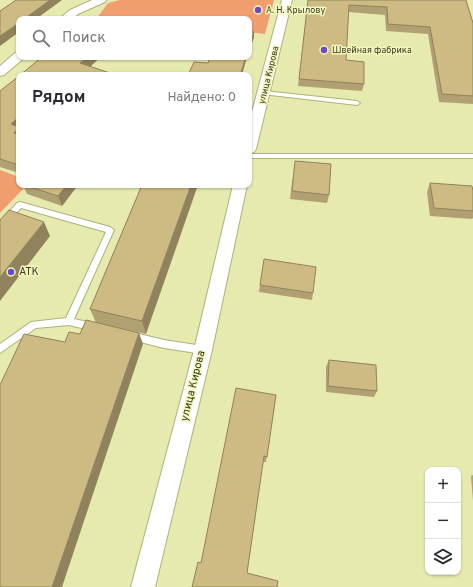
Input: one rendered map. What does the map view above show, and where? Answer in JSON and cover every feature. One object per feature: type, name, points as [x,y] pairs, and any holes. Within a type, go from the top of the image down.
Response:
[{"type":"street","points":[[69,16],[74,12],[101,0]]},
{"type":"street","name":"улица Кирова","points":[[252,138],[287,0]]},
{"type":"street","points":[[0,72],[16,59]]},
{"type":"street","name":"улица Кирова","points":[[142,587],[203,350],[239,188]]},
{"type":"lane","points":[[264,93],[357,103]]},
{"type":"lane","points":[[252,156],[473,156]]},
{"type":"lane","points":[[0,227],[20,205],[110,230],[69,321]]},
{"type":"lane","points":[[0,349],[34,325],[69,321],[106,330]]},
{"type":"lane","points":[[120,334],[164,344],[203,350]]},
{"type":"shaded area","points":[[120,0],[274,0],[265,34],[252,32],[252,16],[98,16],[108,3]]},
{"type":"shaded area","points":[[0,170],[16,176],[16,188],[24,188],[0,213]]},
{"type":"building","points":[[16,0],[50,0],[28,16],[16,16],[16,25],[0,36],[0,11]]},
{"type":"building","points":[[308,0],[466,0],[473,23],[473,96],[442,94],[430,27],[388,24],[387,7],[349,5],[346,60],[364,62],[364,84],[299,79]]},
{"type":"building","points":[[38,60],[84,60],[80,63],[107,72],[24,72]]},
{"type":"building","points":[[209,60],[245,60],[241,72],[189,72],[194,62],[208,63]]},
{"type":"building","points":[[16,78],[16,120],[11,124],[16,126],[16,131],[14,133],[16,133],[16,164],[0,159],[0,91]]},
{"type":"building","points":[[295,161],[331,164],[329,195],[292,191]]},
{"type":"building","points":[[430,183],[472,186],[473,211],[434,208]]},
{"type":"building","points":[[33,188],[65,188],[58,196]]},
{"type":"building","points":[[141,188],[190,188],[142,321],[90,309]]},
{"type":"building","points":[[9,210],[44,222],[0,277],[0,220]]},
{"type":"building","points":[[264,259],[316,267],[313,293],[260,285]]},
{"type":"building","points":[[86,320],[139,333],[52,587],[0,587],[0,385],[24,334],[65,342],[69,332],[80,334]]},
{"type":"building","points":[[329,360],[376,365],[377,391],[328,386]]},
{"type":"building","points":[[236,388],[276,395],[267,457],[264,456],[247,573],[278,581],[277,587],[192,587],[198,562],[201,563]]},
{"type":"place","name":"А. Н. Крылову","points":[[258,10]]},
{"type":"place","name":"Швейная фабрика","points":[[324,50]]},
{"type":"place","name":"АТК","points":[[11,272]]}]
